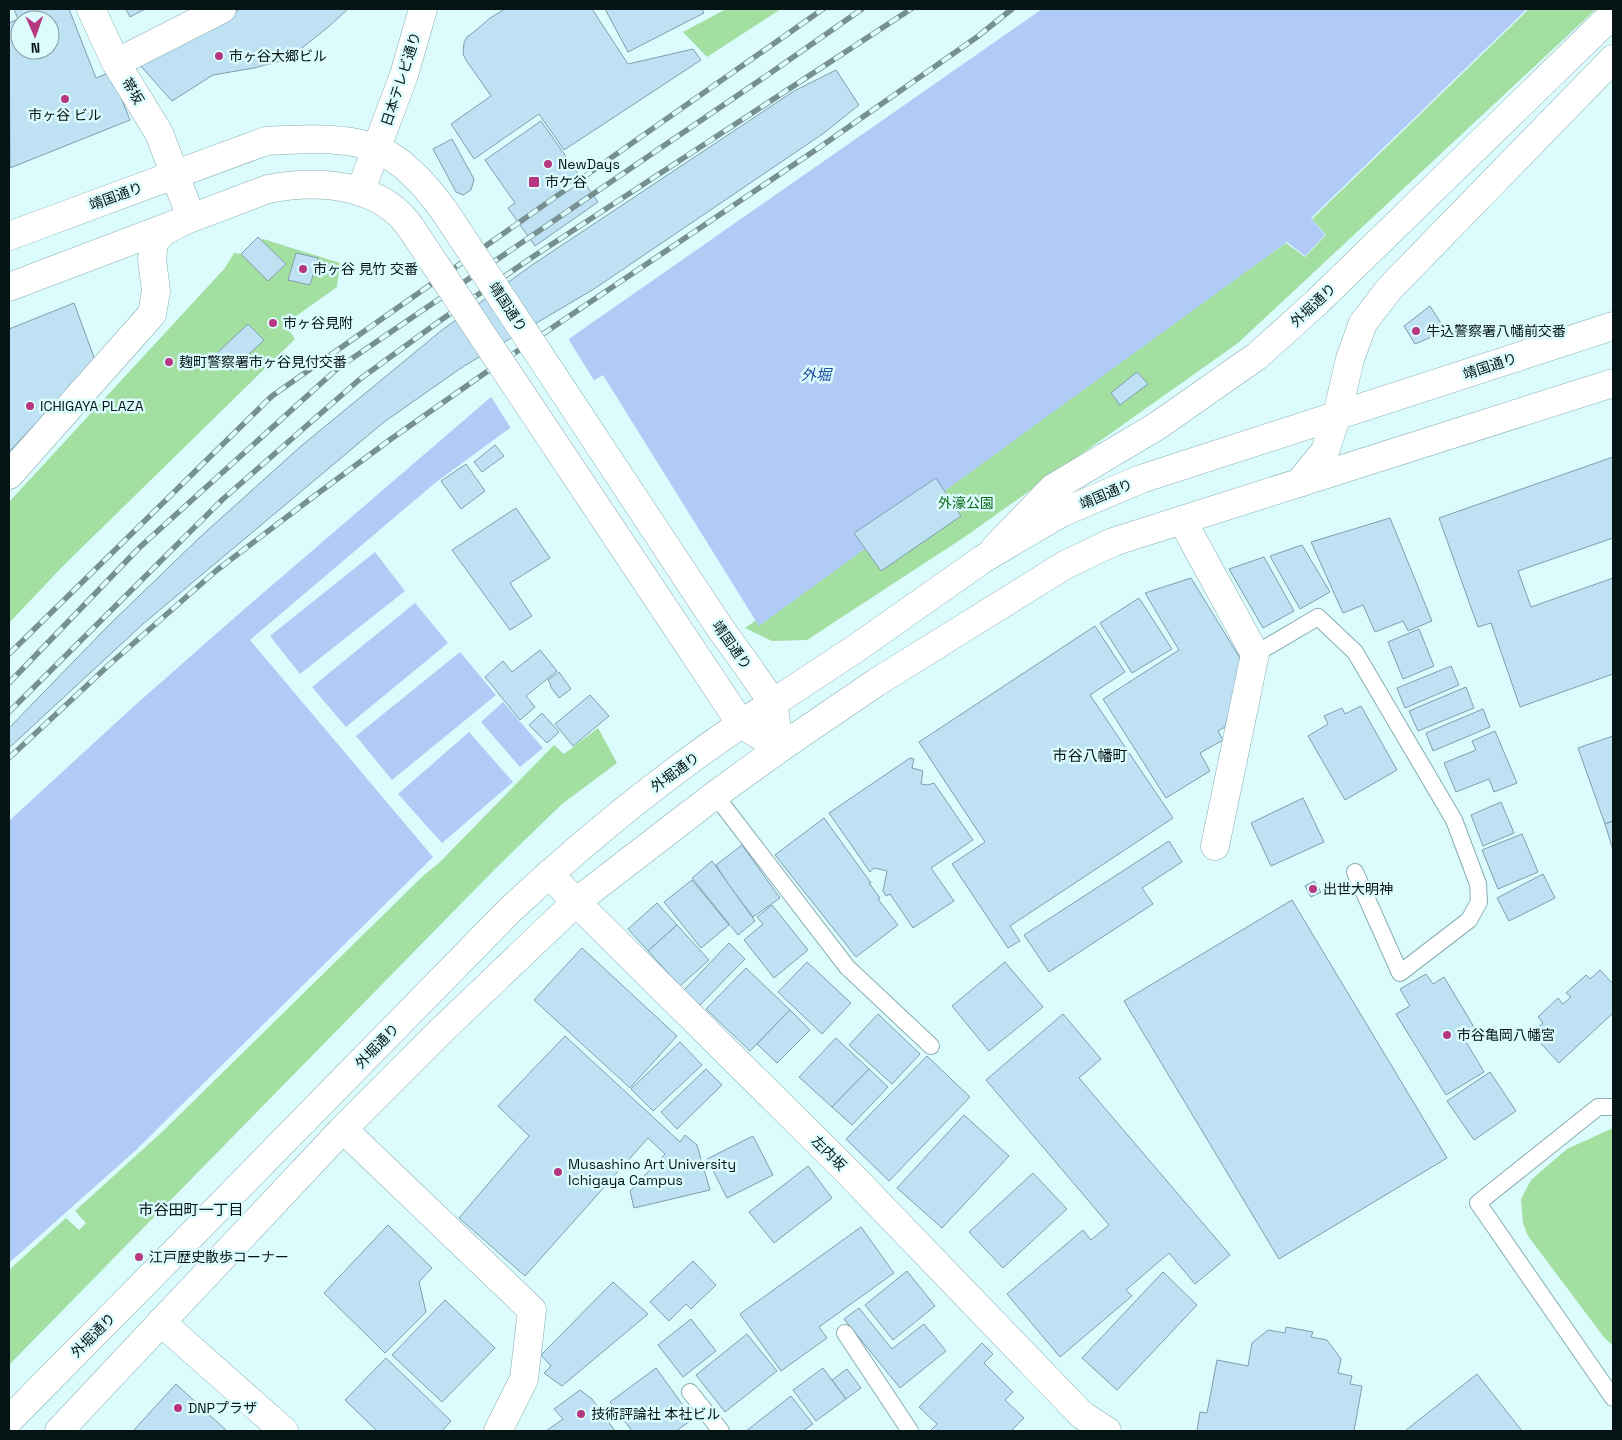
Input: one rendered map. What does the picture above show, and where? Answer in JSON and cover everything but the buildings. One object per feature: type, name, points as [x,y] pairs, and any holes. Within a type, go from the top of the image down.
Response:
[{"type":"main road","name":"帯坂","points":[[91,9],[116,63],[159,133],[191,217]]},
{"type":"main road","points":[[116,63],[222,9]]},
{"type":"main road","name":"日本テレビ通り","points":[[360,192],[404,75],[423,9]]},
{"type":"main road","name":"外堀通り","points":[[983,560],[1053,488],[1157,426],[1257,356],[1317,302],[1613,14]]},
{"type":"main road","points":[[1299,483],[1325,451],[1337,416],[1350,359],[1363,323],[1390,288],[1613,58]]},
{"type":"main road","name":"靖国通り","points":[[9,236],[266,141],[296,139],[327,140],[353,143],[377,149],[407,168],[426,187],[445,212],[720,628],[773,703],[855,649],[983,560],[1061,513],[1141,479],[1613,326]]},
{"type":"main road","points":[[377,149],[387,203]]},
{"type":"main road","points":[[9,287],[268,189],[290,185],[318,184],[338,186],[360,192],[387,203],[400,213],[413,231],[741,724],[780,748]]},
{"type":"main road","points":[[9,475],[152,314],[156,291],[152,259],[154,242],[164,231],[191,217]]},
{"type":"main road","points":[[59,1431],[343,1129],[443,1028],[576,902],[715,795],[877,682],[1065,565],[1112,542],[1613,383]]},
{"type":"main road","points":[[1182,520],[1255,654],[1215,846]]},
{"type":"main road","points":[[773,703],[780,748]]},
{"type":"main road","name":"外堀通り","points":[[9,1420],[511,909],[549,874],[636,801],[741,724],[773,703]]},
{"type":"main road","name":"左内坂","points":[[549,874],[849,1173],[1082,1415],[1107,1431]]},
{"type":"main road","points":[[343,1129],[532,1310],[524,1379],[498,1431]]},
{"type":"main road","points":[[161,1322],[284,1431]]},
{"type":"lane","points":[[1255,654],[1318,617],[1355,652],[1454,820],[1478,884],[1479,902],[1469,920],[1400,973],[1355,872]]},
{"type":"lane","points":[[715,795],[847,967],[931,1046]]},
{"type":"lane","points":[[1610,1390],[1478,1203],[1598,1107],[1613,1107]]},
{"type":"lane","points":[[845,1332],[910,1431]]},
{"type":"lane","points":[[690,1392],[721,1431]]},
{"type":"green space","points":[[726,9],[781,9],[707,57],[683,32]]},
{"type":"green space","name":"外濠公園","points":[[1529,9],[1596,9],[1238,343],[966,536],[807,640],[772,641],[745,628],[1286,243],[1305,257],[1326,235],[1312,219]]},
{"type":"green space","points":[[263,239],[340,263],[337,287],[285,324],[295,339],[63,566],[9,623],[9,502],[225,268],[234,253],[242,254]]},
{"type":"green space","points":[[598,728],[617,763],[562,804],[496,868],[9,1365],[9,1270],[66,1218],[79,1230],[86,1223],[75,1211],[162,1132],[424,875],[439,863],[554,745],[564,754]]},
{"type":"green space","points":[[1613,1128],[1613,1346],[1603,1336],[1528,1236],[1523,1223],[1521,1199],[1531,1180],[1567,1149]]},
{"type":"water","name":"外堀","points":[[1042,9],[1527,9],[1311,218],[1325,235],[1305,256],[1287,242],[759,626],[603,375],[517,423],[435,483],[250,640],[433,857],[136,1150],[9,1263],[9,821],[133,707],[491,397],[573,336]]},
{"type":"water","points":[[375,552],[405,591],[300,674],[270,636]]},
{"type":"water","points":[[415,603],[448,643],[346,727],[312,687]]},
{"type":"water","points":[[460,652],[496,695],[392,780],[356,736]]},
{"type":"water","points":[[503,702],[543,748],[520,767],[481,722]]},
{"type":"water","points":[[469,732],[513,782],[442,843],[398,794]]},
{"type":"pier","points":[[567,337],[595,382],[512,430],[490,395]]},
{"type":"railway","points":[[9,654],[272,396],[823,9]]},
{"type":"railway","points":[[9,683],[140,547],[338,368],[862,9]]},
{"type":"railway","points":[[9,712],[223,499],[360,379],[537,254],[911,9]]},
{"type":"railway","points":[[9,758],[110,664],[217,570],[317,494],[485,373],[820,147],[977,37],[1012,9]]},
{"type":"place","name":"市ヶ谷大郷ビル","points":[[219,56]]},
{"type":"place","name":"市ヶ谷 ビル","points":[[65,99]]},
{"type":"place","name":"NewDays","points":[[548,164]]},
{"type":"place","name":"市ケ谷","points":[[534,182]]},
{"type":"place","name":"市ヶ谷 見竹 交番","points":[[303,269]]},
{"type":"place","name":"市ヶ谷見附","points":[[273,323]]},
{"type":"place","name":"牛込警察署八幡前交番","points":[[1416,331]]},
{"type":"place","name":"麹町警察署市ヶ谷見付交番","points":[[169,362]]},
{"type":"place","name":"ICHIGAYA PLAZA","points":[[30,406]]},
{"type":"place","name":"出世大明神","points":[[1313,889]]},
{"type":"place","name":"市谷亀岡八幡宮","points":[[1447,1035]]},
{"type":"place","name":"Musashino Art University Ichigaya Campus","points":[[558,1172]]},
{"type":"place","name":"江戸歴史散歩コーナー","points":[[139,1257]]},
{"type":"place","name":"DNPプラザ","points":[[178,1408]]},
{"type":"place","name":"技術評論社 本社ビル","points":[[581,1414]]},
{"type":"district","name":"市谷八幡町","points":[[1090,755]]},
{"type":"district","name":"市谷田町一丁目","points":[[191,1209]]}]
